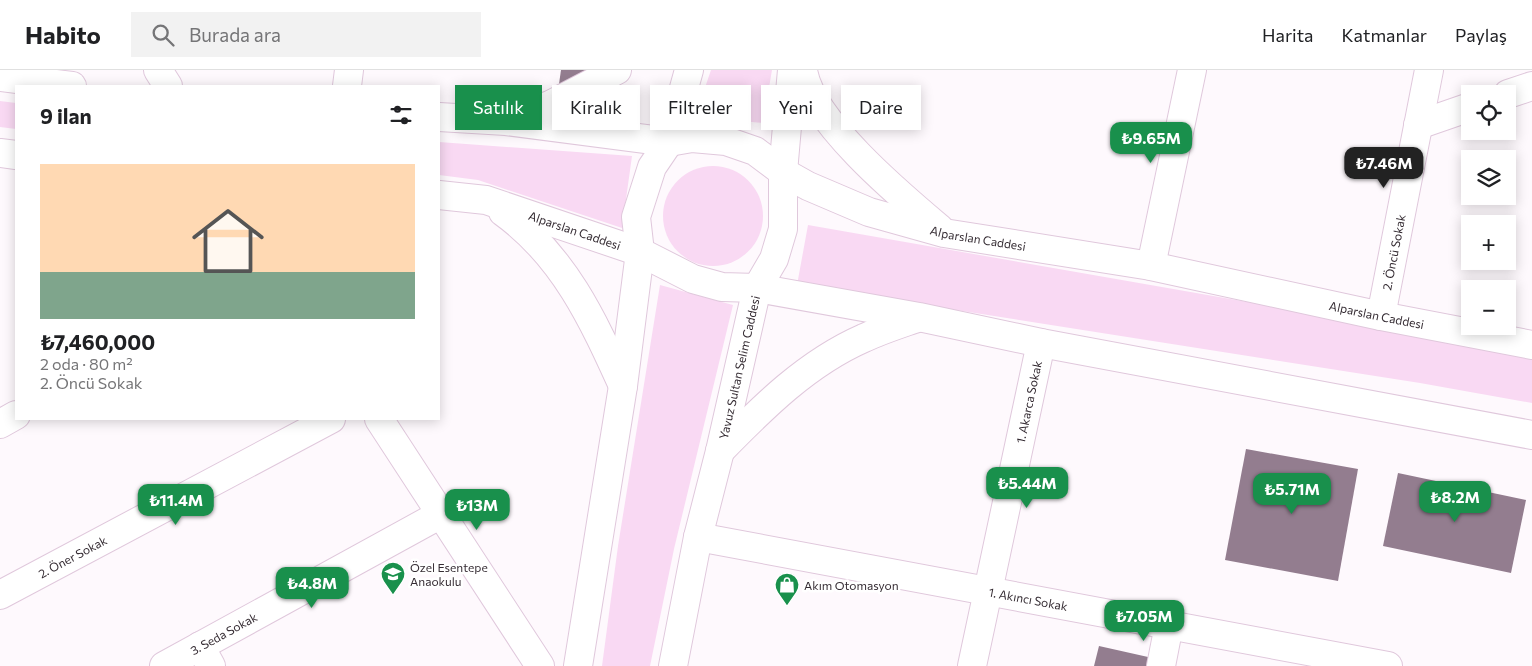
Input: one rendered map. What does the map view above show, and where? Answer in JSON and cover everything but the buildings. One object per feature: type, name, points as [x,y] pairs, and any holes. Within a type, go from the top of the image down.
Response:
[{"type":"main road","points":[[158,70],[167,85]]},
{"type":"main road","points":[[347,85],[349,70]]},
{"type":"main road","points":[[542,108],[618,70]]},
{"type":"main road","points":[[578,666],[623,386],[640,252],[636,217],[652,166],[669,142],[688,70]]},
{"type":"main road","name":"Yavuz Sultan Selim Caddesi","points":[[672,666],[698,537],[720,451],[757,288],[774,259],[782,229],[783,172],[792,70]]},
{"type":"main road","points":[[803,70],[819,107],[862,159],[944,233]]},
{"type":"main road","points":[[1151,266],[1192,70]]},
{"type":"main road","name":"2. Öncü Sokak","points":[[1381,316],[1429,70]]},
{"type":"main road","points":[[0,77],[64,85]]},
{"type":"main road","points":[[1516,91],[1532,86]]},
{"type":"main road","points":[[1418,125],[1461,110]]},
{"type":"main road","name":"Alparslan Caddesi","points":[[440,117],[455,118]]},
{"type":"main road","name":"Alparslan Caddesi","points":[[542,126],[669,142],[692,138],[726,141],[755,151],[783,172],[808,186],[868,212],[944,233],[1151,266],[1381,316],[1532,345]]},
{"type":"main road","points":[[0,154],[15,155]]},
{"type":"main road","name":"Alparslan Caddesi","points":[[440,195],[486,200],[640,252],[693,279],[722,286],[757,288],[919,317],[1041,343],[1532,435]]},
{"type":"main road","points":[[486,200],[520,225],[550,255],[572,284],[598,330],[623,386]]},
{"type":"main road","points":[[720,451],[754,415],[793,381],[823,360],[863,338],[919,317]]},
{"type":"main road","name":"1. Akarca Sokak","points":[[972,666],[1041,343]]},
{"type":"main road","points":[[0,424],[15,416]]},
{"type":"main road","name":"2. Öner Sokak","points":[[0,595],[329,420]]},
{"type":"main road","points":[[380,420],[540,666]]},
{"type":"main road","name":"3. Seda Sokak","points":[[164,666],[205,656],[441,514]]},
{"type":"main road","name":"1. Akıncı Sokak","points":[[698,537],[1169,625],[1361,664],[1388,666]]},
{"type":"main road","points":[[1161,666],[1169,625]]},
{"type":"shaded area","points":[[711,70],[772,70],[769,85],[761,85],[761,123],[751,122],[751,85],[706,85]]},
{"type":"shaded area","points":[[0,101],[15,103],[15,129],[0,127]]},
{"type":"shaded area","points":[[440,142],[632,156],[622,228],[478,180],[440,175]]},
{"type":"shaded area","points":[[713,166],[723,167],[741,174],[755,188],[762,206],[762,226],[755,244],[741,258],[723,265],[713,266],[703,265],[685,258],[671,244],[664,226],[663,216],[664,206],[671,188],[685,174],[703,167]]},
{"type":"shaded area","points":[[808,225],[1328,316],[1532,358],[1532,403],[1420,383],[797,285]]},
{"type":"shaded area","points":[[660,285],[733,305],[674,549],[650,666],[602,666],[618,546]]},
{"type":"place","name":"Özel Esentepe Anaokulu","points":[[393,595]]},
{"type":"place","name":"Akım Otomasyon","points":[[787,606]]}]
